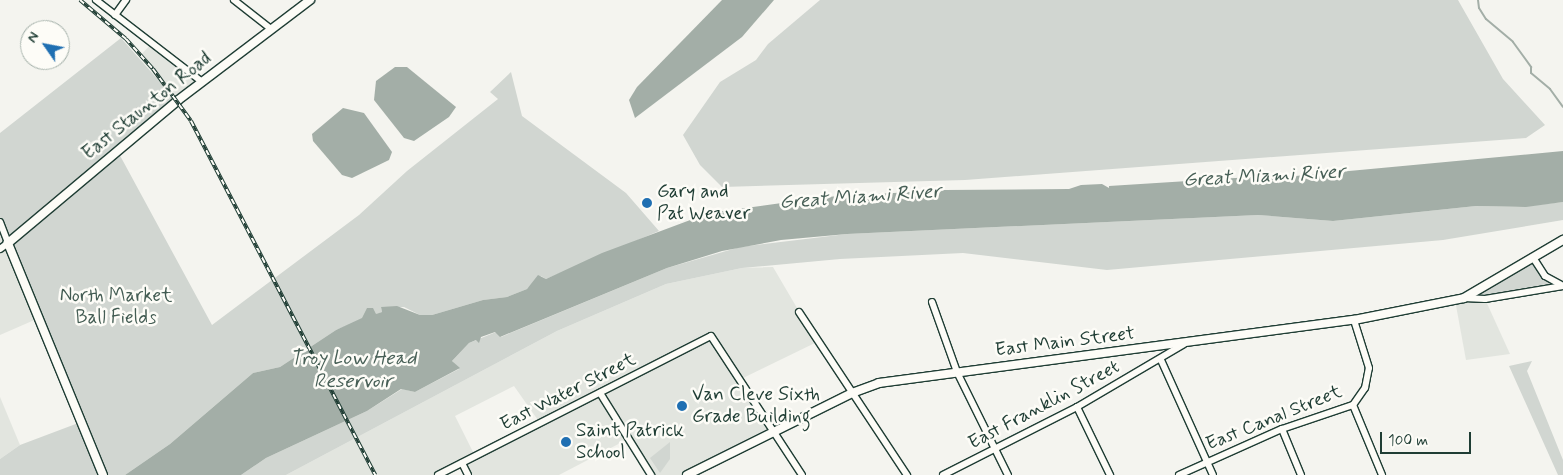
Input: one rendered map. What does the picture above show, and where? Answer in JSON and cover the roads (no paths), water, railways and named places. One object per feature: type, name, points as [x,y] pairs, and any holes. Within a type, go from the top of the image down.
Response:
[{"type":"main road","name":"East Staunton Road","points":[[8,244],[202,82],[310,0]]},
{"type":"main road","name":"East Main Street","points":[[687,475],[852,393],[879,383],[1354,320],[1464,298],[1534,259],[1563,240]]},
{"type":"main road","points":[[8,244],[103,475]]},
{"type":"street","points":[[96,0],[202,82]]},
{"type":"street","points":[[115,14],[126,0]]},
{"type":"street","points":[[234,0],[271,29]]},
{"type":"street","points":[[0,222],[8,244],[0,249]]},
{"type":"street","points":[[1534,259],[1545,276],[1563,286]]},
{"type":"street","points":[[1464,298],[1485,299],[1563,286]]},
{"type":"street","points":[[932,302],[957,372],[1008,475]]},
{"type":"street","points":[[799,312],[907,475]]},
{"type":"street","name":"East Canal Street","points":[[1179,475],[1207,460],[1282,429],[1352,405],[1365,388],[1369,368],[1354,320]]},
{"type":"street","name":"East Water Street","points":[[438,475],[711,336],[773,432]]},
{"type":"street","name":"East Franklin Street","points":[[943,475],[1078,407],[1161,360],[1184,344]]},
{"type":"street","points":[[1161,360],[1213,475]]},
{"type":"street","points":[[600,393],[651,475]]},
{"type":"street","points":[[1352,405],[1382,475]]},
{"type":"street","points":[[1078,407],[1110,475]]},
{"type":"street","points":[[1282,429],[1301,475]]},
{"type":"street","points":[[773,432],[802,475]]},
{"type":"street","points":[[462,463],[468,475]]},
{"type":"water","points":[[722,0],[774,0],[742,37],[635,118],[629,100],[637,87]]},
{"type":"water","points":[[395,67],[407,67],[456,107],[449,117],[414,141],[404,138],[374,100],[376,81]]},
{"type":"water","points":[[343,108],[364,113],[392,152],[389,160],[352,178],[342,175],[313,141],[312,134]]},
{"type":"water","points":[[1563,151],[1563,202],[1526,207],[1476,206],[1333,221],[1258,215],[847,234],[781,240],[722,251],[667,268],[500,337],[495,332],[481,337],[479,343],[476,340],[469,343],[452,361],[460,368],[415,392],[401,389],[367,411],[266,458],[241,475],[125,475],[170,444],[253,373],[280,367],[336,330],[362,318],[367,308],[373,308],[376,314],[382,312],[381,307],[397,306],[420,315],[432,315],[483,300],[507,297],[527,289],[538,275],[546,279],[602,253],[709,213],[825,197],[945,190],[1069,189],[1081,185],[1102,184],[1109,188],[1109,186],[1267,176],[1274,178]]},
{"type":"waterway","points":[[1478,0],[1479,8],[1486,19],[1513,42],[1531,67],[1531,73],[1550,89],[1563,107]]},
{"type":"railway","points":[[80,0],[126,39],[153,69],[191,121],[375,475]]},
{"type":"place","name":"Gary and Pat Weaver","points":[[647,203]]},
{"type":"place","name":"Van Cleve Sixth Grade Building","points":[[682,406]]},
{"type":"place","name":"Saint Patrick School","points":[[566,442]]},
{"type":"water label","name":"Great Miami River","points":[[1264,176]]},
{"type":"water label","name":"Great Miami River","points":[[860,197]]},
{"type":"water label","name":"Troy Low Head Reservoir","points":[[353,370]]},
{"type":"park label","name":"North Market Ball Fields","points":[[116,307]]}]
